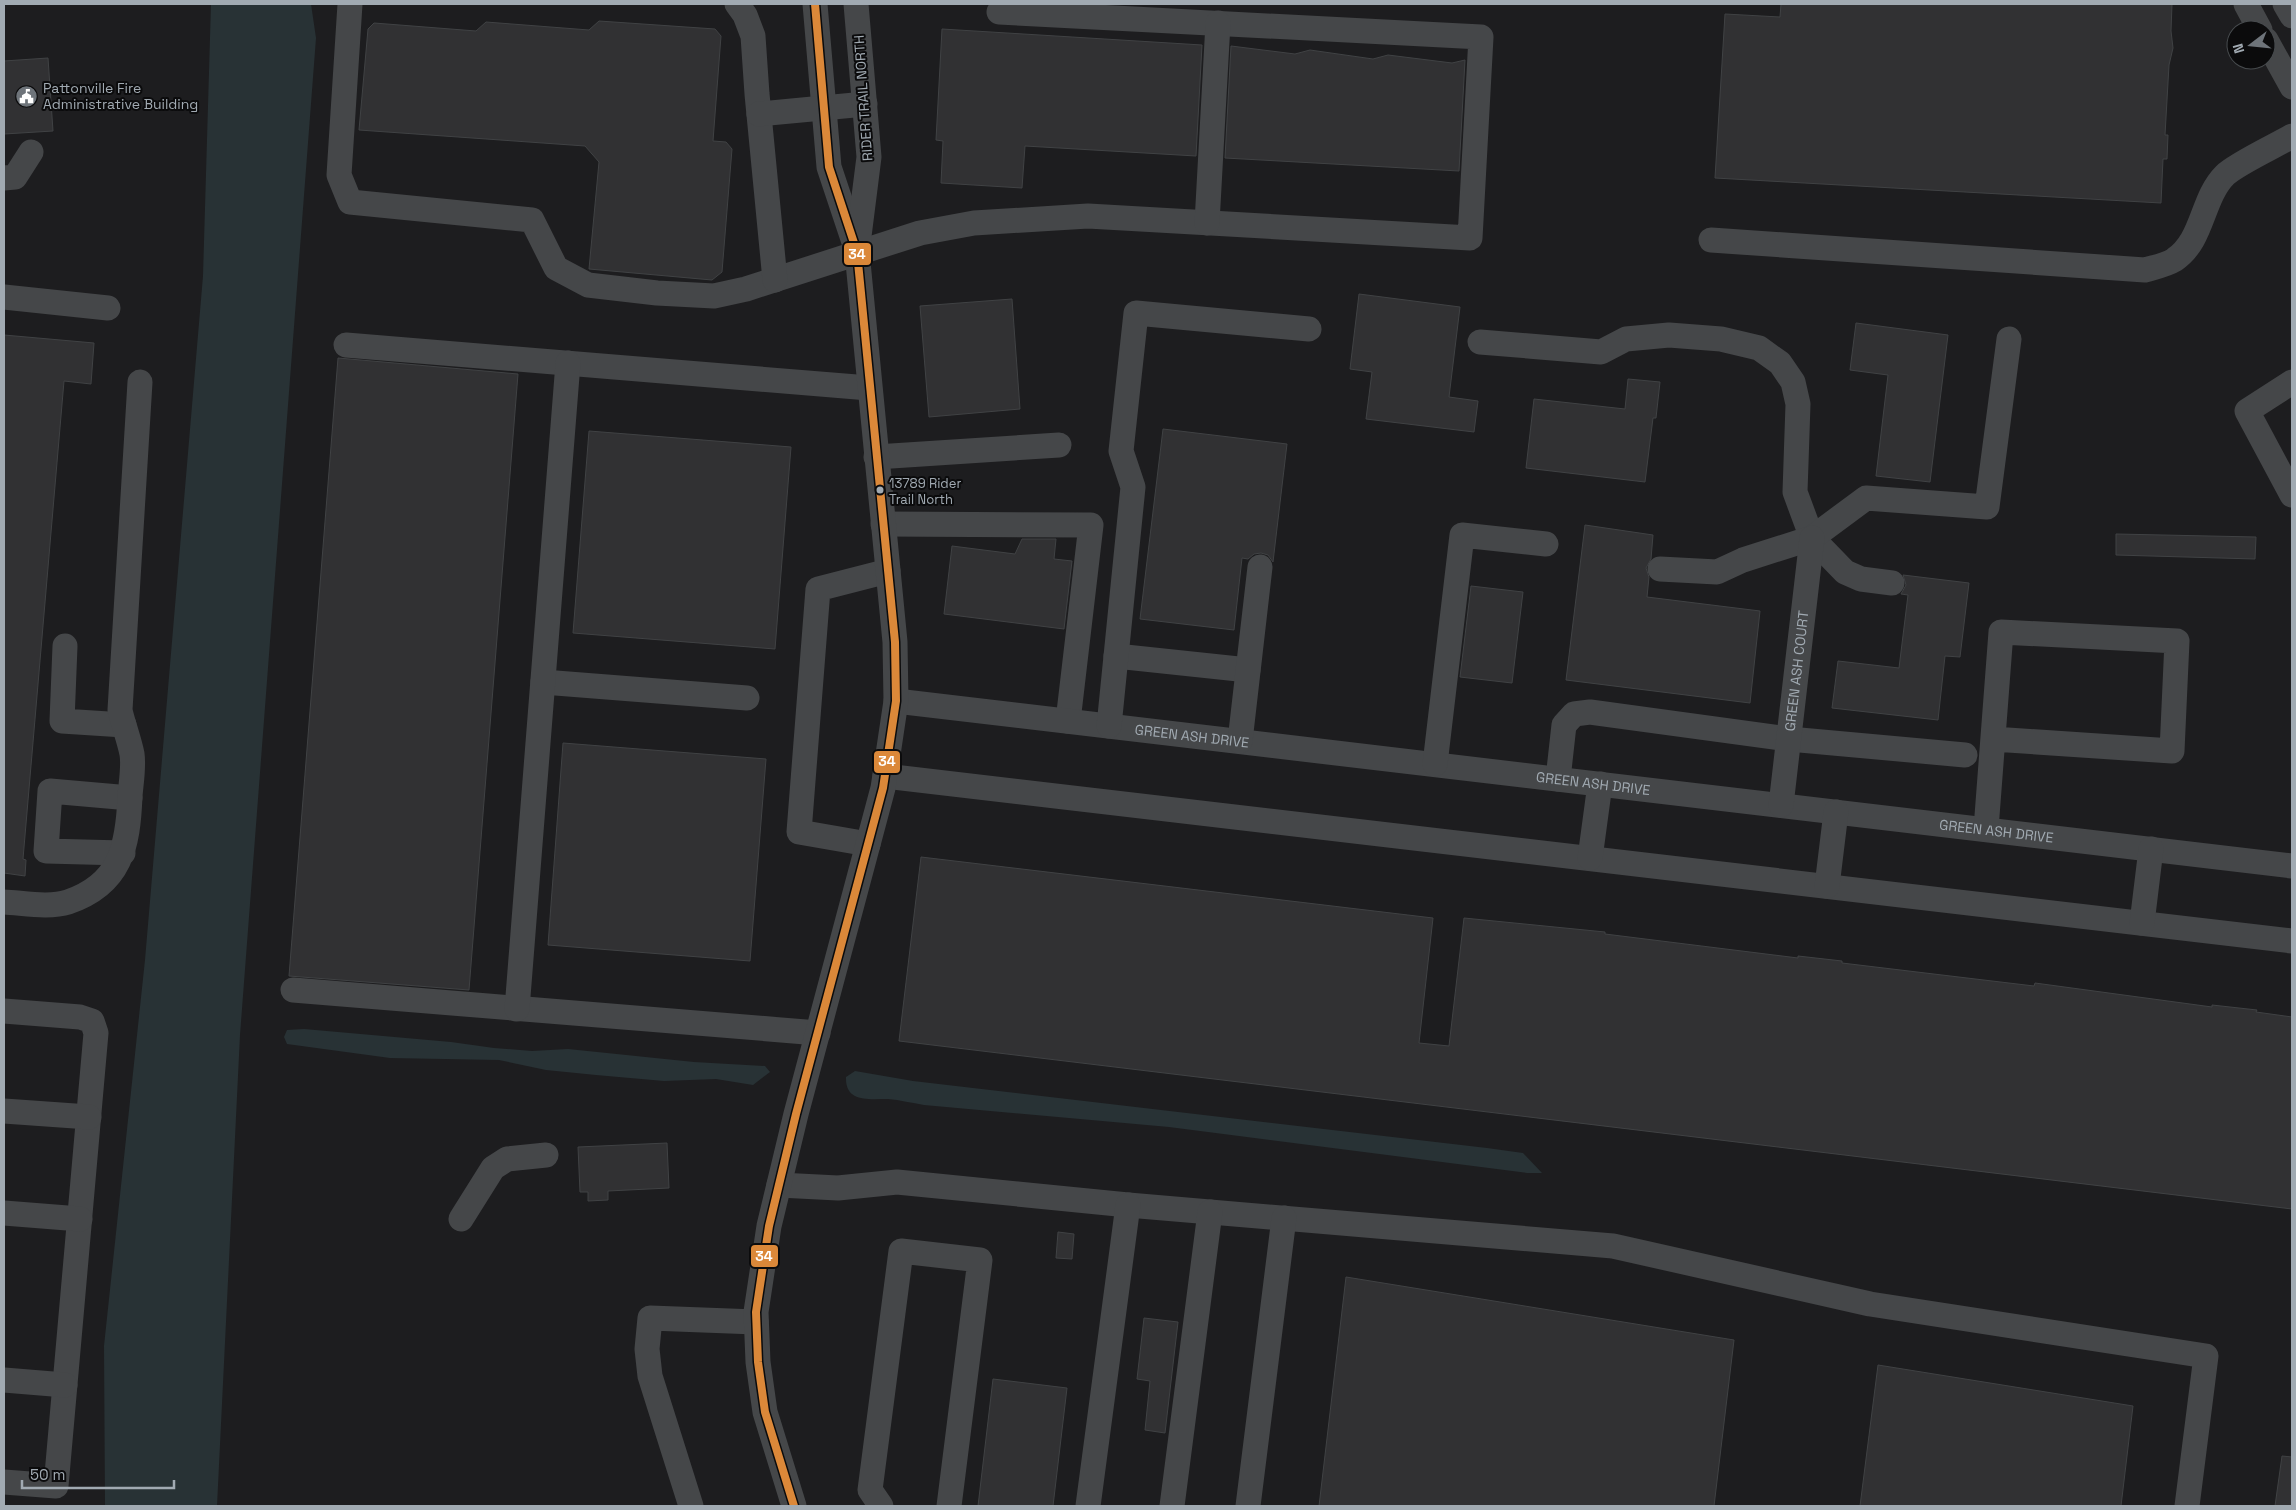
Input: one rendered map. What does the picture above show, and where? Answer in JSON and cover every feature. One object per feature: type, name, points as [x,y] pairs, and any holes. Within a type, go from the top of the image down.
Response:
[{"type":"street","points":[[350,4],[339,175],[350,202],[532,220],[556,268],[588,285],[657,293],[714,296],[746,289],[920,233],[974,223],[1088,216],[1470,238],[1482,37],[1000,12]]},
{"type":"street","points":[[737,4],[746,15],[753,36],[775,280]]},
{"type":"street","name":"RIDER TRAIL NORTH","points":[[815,4],[829,167],[857,252]]},
{"type":"street","name":"RIDER TRAIL NORTH","points":[[794,1506],[764,1412],[758,1362],[756,1322],[769,1226],[885,776],[896,701],[895,642],[857,252],[868,157],[856,4]]},
{"type":"street","points":[[2246,4],[2255,20]]},
{"type":"street","points":[[2285,4],[2292,16]]},
{"type":"street","points":[[1207,223],[1218,23]]},
{"type":"street","points":[[2276,58],[2292,87]]},
{"type":"street","points":[[759,114],[865,104]]},
{"type":"street","points":[[1711,240],[2145,270],[2174,260],[2187,249],[2196,235],[2207,202],[2226,174],[2292,136]]},
{"type":"street","points":[[4,178],[15,177],[31,152]]},
{"type":"street","points":[[4,297],[108,308]]},
{"type":"street","points":[[1109,726],[1133,487],[1121,451],[1136,313],[1309,329]]},
{"type":"street","points":[[1480,342],[1602,352],[1626,339],[1669,335],[1721,339],[1759,348],[1780,363],[1793,382],[1798,404],[1795,492],[1812,538],[1845,572],[1861,579],[1892,583]]},
{"type":"street","points":[[1660,569],[1717,572],[1743,560],[1812,538],[1866,498],[1987,507],[2009,339]]},
{"type":"street","points":[[346,345],[869,388]]},
{"type":"street","points":[[517,1009],[568,363]]},
{"type":"street","points":[[4,902],[67,903],[87,894],[102,884],[113,872],[123,853],[128,829],[132,756],[120,710],[140,382]]},
{"type":"street","points":[[2292,382],[2247,411],[2292,496]]},
{"type":"street","points":[[876,457],[1059,445]]},
{"type":"street","points":[[883,524],[1091,525],[1068,721]]},
{"type":"street","points":[[1435,764],[1462,536],[1546,544]]},
{"type":"street","name":"GREEN ASH COURT","points":[[1781,805],[1812,538]]},
{"type":"street","points":[[1240,741],[1260,567]]},
{"type":"street","points":[[868,844],[799,832],[818,589],[888,571]]},
{"type":"street","points":[[1986,829],[2001,632],[2177,641],[2172,751],[1993,739]]},
{"type":"street","points":[[65,646],[62,721],[124,725]]},
{"type":"street","points":[[1116,656],[1248,670]]},
{"type":"street","points":[[543,682],[747,698]]},
{"type":"street","name":"GREEN ASH DRIVE","points":[[896,701],[2292,866]]},
{"type":"street","points":[[1558,779],[1564,724],[1574,714],[1590,712],[1789,739],[1965,754]]},
{"type":"street","points":[[885,776],[2292,941]]},
{"type":"street","points":[[1590,858],[1600,784]]},
{"type":"street","points":[[123,853],[46,851],[50,791],[130,798]]},
{"type":"street","points":[[1827,886],[1836,812]]},
{"type":"street","points":[[2142,923],[2152,849]]},
{"type":"street","points":[[293,990],[818,1034]]},
{"type":"street","points":[[4,1011],[80,1016],[92,1021],[96,1033],[55,1496],[4,1482]]},
{"type":"street","points":[[4,1111],[89,1117]]},
{"type":"street","points":[[461,1219],[493,1168],[507,1159],[546,1155]]},
{"type":"street","points":[[779,1185],[838,1188],[897,1182],[1128,1205],[1613,1246],[1870,1304],[2206,1356],[2187,1506]]},
{"type":"street","points":[[1088,1506],[1128,1205]]},
{"type":"street","points":[[1172,1506],[1210,1212]]},
{"type":"street","points":[[4,1214],[80,1219]]},
{"type":"street","points":[[1248,1506],[1284,1218]]},
{"type":"street","points":[[881,1506],[870,1490],[901,1251],[980,1260],[949,1506]]},
{"type":"street","points":[[691,1506],[650,1376],[647,1349],[650,1318],[756,1322]]},
{"type":"street","points":[[4,1380],[65,1385]]},
{"type":"shaded area","points":[[4,4],[2292,4],[2292,1506],[4,1506]]},
{"type":"shaded area","points":[[211,4],[311,4],[316,38],[240,1035],[217,1506],[105,1506],[104,1346],[145,960],[203,276]]},
{"type":"shaded area","points":[[304,1029],[451,1042],[494,1048],[532,1051],[568,1049],[694,1062],[765,1066],[770,1072],[753,1085],[716,1079],[664,1081],[546,1070],[499,1060],[390,1058],[287,1044],[284,1037],[287,1030]]},
{"type":"shaded area","points":[[855,1071],[913,1081],[1523,1153],[1542,1173],[1527,1173],[1169,1127],[924,1105],[888,1099],[866,1099],[860,1098],[849,1091],[846,1077]]},
{"type":"building","points":[[1781,4],[2172,4],[2171,31],[2173,48],[2169,65],[2165,135],[2168,135],[2167,159],[2163,159],[2161,203],[1715,178],[1725,14],[1780,17]]},
{"type":"building","points":[[599,21],[715,29],[721,36],[713,141],[726,142],[732,149],[722,272],[712,280],[589,269],[599,162],[585,146],[359,130],[368,29],[374,23],[476,31],[486,22],[589,30]]},
{"type":"building","points":[[942,29],[1202,45],[1196,156],[1025,146],[1022,188],[941,183],[943,141],[936,140]]},
{"type":"building","points":[[1231,46],[1295,54],[1310,50],[1373,59],[1388,55],[1452,63],[1465,60],[1459,171],[1225,158]]},
{"type":"building","name":"Pattonville Fire Administrative Building","points":[[48,58],[53,131],[4,134],[4,61]]},
{"type":"building","points":[[1359,294],[1460,307],[1449,397],[1478,401],[1474,432],[1366,419],[1372,372],[1350,369]]},
{"type":"building","points":[[1012,299],[1020,409],[929,417],[920,306]]},
{"type":"building","points":[[1856,323],[1948,335],[1930,482],[1876,476],[1888,375],[1850,370]]},
{"type":"building","points":[[4,335],[94,343],[91,384],[64,381],[23,859],[26,860],[25,876],[4,873]]},
{"type":"building","points":[[338,358],[518,374],[469,990],[289,976]]},
{"type":"building","points":[[1628,379],[1660,382],[1656,418],[1653,418],[1645,482],[1526,468],[1534,399],[1625,409]]},
{"type":"building","points":[[1163,429],[1287,444],[1273,562],[1268,555],[1261,553],[1254,554],[1248,559],[1242,558],[1234,630],[1140,619]]},
{"type":"building","points":[[589,431],[791,447],[775,649],[573,633]]},
{"type":"building","points":[[1585,525],[1653,535],[1651,559],[1646,568],[1649,577],[1647,597],[1760,611],[1750,703],[1566,680]]},
{"type":"building","points":[[2116,534],[2256,537],[2255,559],[2116,555]]},
{"type":"building","points":[[1022,539],[1056,539],[1054,559],[1072,561],[1064,629],[944,614],[952,546],[1015,554]]},
{"type":"building","points":[[1903,575],[1969,583],[1960,657],[1945,656],[1938,720],[1832,708],[1838,661],[1899,668],[1908,595],[1901,594],[1906,585]]},
{"type":"building","points":[[1471,586],[1523,592],[1512,683],[1460,677]]},
{"type":"building","points":[[563,743],[766,759],[750,961],[548,945]]},
{"type":"building","points":[[921,857],[1433,918],[1419,1043],[1449,1046],[1464,918],[1605,932],[1605,934],[1798,958],[1798,956],[1842,961],[1842,963],[2034,986],[2035,983],[2212,1007],[2212,1005],[2257,1010],[2256,1012],[2292,1017],[2292,1209],[899,1041]]},
{"type":"building","points":[[667,1143],[669,1188],[608,1191],[608,1200],[588,1201],[588,1192],[580,1192],[578,1147]]},
{"type":"building","points":[[1058,1232],[1074,1234],[1072,1259],[1056,1258]]},
{"type":"building","points":[[1346,1277],[1734,1340],[1714,1506],[1319,1506]]},
{"type":"building","points":[[1144,1318],[1178,1322],[1165,1433],[1145,1430],[1150,1381],[1137,1379]]},
{"type":"building","points":[[1878,1365],[2133,1406],[2121,1506],[1860,1506]]},
{"type":"building","points":[[993,1379],[1067,1388],[1053,1506],[978,1506]]},
{"type":"building","points":[[2282,1456],[2292,1457],[2292,1506],[2275,1506]]},
{"type":"transit line","name":"34","points":[[794,1506],[765,1412],[758,1362],[756,1312],[769,1226],[796,1114],[883,788],[896,701],[895,642],[857,252],[829,167],[815,4]]},
{"type":"place","name":"Pattonville Fire Administrative Building","points":[[27,96]]},
{"type":"place","name":"13789 Rider Trail North","points":[[880,490]]}]
